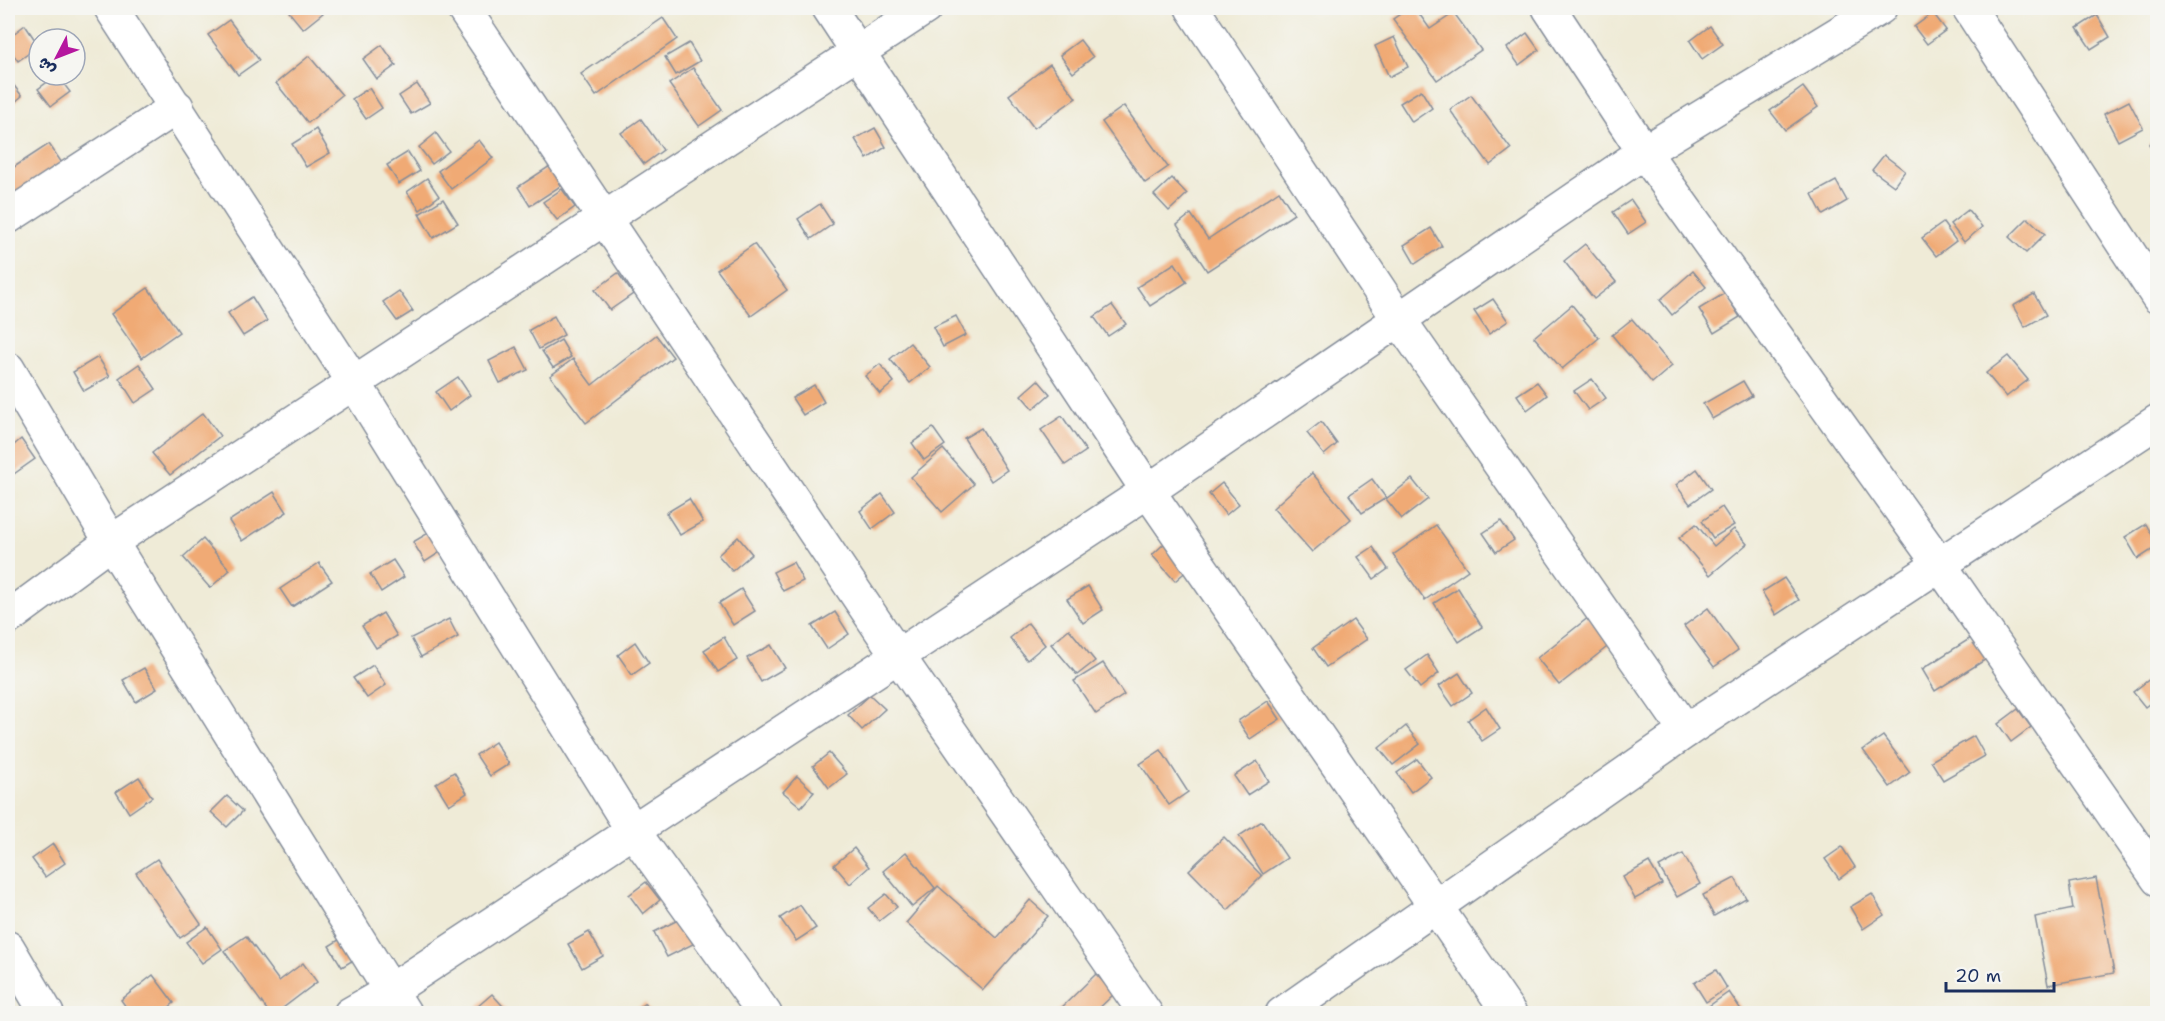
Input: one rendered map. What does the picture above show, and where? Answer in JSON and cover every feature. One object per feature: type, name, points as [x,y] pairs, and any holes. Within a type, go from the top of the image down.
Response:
[{"type":"street","points":[[111,8],[354,384],[633,831],[765,1014]]},
{"type":"street","points":[[463,8],[898,656],[1146,1014]]},
{"type":"street","points":[[829,8],[1148,491],[1433,906],[1510,1014]]},
{"type":"street","points":[[8,618],[111,542],[925,8]]},
{"type":"street","points":[[1192,8],[1398,318],[1686,731]]},
{"type":"street","points":[[1549,8],[1644,152],[1940,565],[2157,879]]},
{"type":"street","points":[[350,1014],[398,1002],[633,831],[1148,491],[1644,152],[1880,8]]},
{"type":"street","points":[[1969,8],[2157,297]]},
{"type":"street","points":[[8,217],[177,107]]},
{"type":"street","points":[[8,369],[111,542],[398,1002]]},
{"type":"street","points":[[1282,1014],[1433,906],[1686,731],[2157,421]]},
{"type":"street","points":[[8,948],[47,1014]]},
{"type":"building","points":[[295,8],[319,8],[323,13],[303,29],[289,12]]},
{"type":"building","points":[[1409,8],[1415,8],[1430,29],[1454,13],[1481,50],[1437,80],[1393,19]]},
{"type":"building","points":[[1933,13],[1946,30],[1927,44],[1914,27]]},
{"type":"building","points":[[2097,15],[2110,37],[2091,49],[2077,28]]},
{"type":"building","points":[[663,18],[677,39],[596,96],[581,74]]},
{"type":"building","points":[[229,20],[259,60],[238,75],[208,35]]},
{"type":"building","points":[[25,25],[27,55],[18,61],[8,47],[8,38]]},
{"type":"building","points":[[1710,26],[1723,44],[1702,59],[1690,41]]},
{"type":"building","points":[[1527,33],[1539,50],[1519,65],[1507,48]]},
{"type":"building","points":[[1394,37],[1408,67],[1389,77],[1375,46]]},
{"type":"building","points":[[1080,40],[1093,57],[1073,73],[1060,55]]},
{"type":"building","points":[[689,43],[700,61],[676,75],[665,57]]},
{"type":"building","points":[[382,45],[396,65],[377,79],[363,59]]},
{"type":"building","points":[[309,56],[342,95],[308,123],[276,83]]},
{"type":"building","points":[[1050,64],[1076,98],[1034,128],[1009,95]]},
{"type":"building","points":[[693,68],[722,110],[699,126],[669,84]]},
{"type":"building","points":[[8,78],[22,96],[8,108]]},
{"type":"building","points":[[417,84],[430,103],[411,114],[399,96]]},
{"type":"building","points":[[41,87],[66,87],[70,92],[51,106],[38,89]]},
{"type":"building","points":[[1803,87],[1818,107],[1785,130],[1770,111]]},
{"type":"building","points":[[369,88],[382,108],[366,119],[352,99]]},
{"type":"building","points":[[1421,90],[1432,108],[1412,122],[1400,103]]},
{"type":"building","points":[[1471,95],[1511,149],[1490,165],[1450,110]]},
{"type":"building","points":[[2129,101],[2143,128],[2118,141],[2104,114]]},
{"type":"building","points":[[1124,106],[1168,167],[1145,183],[1102,122]]},
{"type":"building","points":[[641,119],[663,150],[644,164],[621,133]]},
{"type":"building","points":[[875,128],[886,147],[867,159],[855,139]]},
{"type":"building","points":[[316,129],[330,153],[306,167],[292,144]]},
{"type":"building","points":[[436,133],[449,151],[432,164],[419,147]]},
{"type":"building","points":[[2158,138],[2158,157],[2149,144]]},
{"type":"building","points":[[479,140],[493,158],[451,189],[438,171]]},
{"type":"building","points":[[49,144],[62,163],[8,198],[8,171]]},
{"type":"building","points":[[408,152],[420,171],[399,184],[387,165]]},
{"type":"building","points":[[1884,155],[1905,171],[1894,186],[1872,170]]},
{"type":"building","points":[[550,166],[562,185],[530,206],[518,187]]},
{"type":"building","points":[[427,178],[439,196],[420,210],[407,192]]},
{"type":"building","points":[[1172,178],[1187,194],[1169,211],[1154,195]]},
{"type":"building","points":[[1836,181],[1847,201],[1823,215],[1812,194]]},
{"type":"building","points":[[562,189],[575,207],[557,220],[543,202]]},
{"type":"building","points":[[1279,191],[1294,214],[1207,271],[1177,225],[1191,214],[1208,239]]},
{"type":"building","points":[[443,199],[458,223],[433,238],[419,214]]},
{"type":"building","points":[[1631,200],[1646,222],[1628,234],[1613,212]]},
{"type":"building","points":[[820,204],[833,224],[811,239],[798,219]]},
{"type":"building","points":[[1968,210],[1982,227],[1964,242],[1950,224]]},
{"type":"building","points":[[2028,218],[2045,234],[2026,253],[2009,237]]},
{"type":"building","points":[[1943,223],[1956,241],[1936,256],[1922,238]]},
{"type":"building","points":[[1431,228],[1442,246],[1415,264],[1404,245]]},
{"type":"building","points":[[754,244],[787,290],[751,316],[717,270]]},
{"type":"building","points":[[1585,244],[1616,282],[1594,299],[1564,261]]},
{"type":"building","points":[[1175,263],[1187,282],[1150,306],[1137,287]]},
{"type":"building","points":[[1693,271],[1706,287],[1672,315],[1660,300]]},
{"type":"building","points":[[618,273],[633,294],[610,310],[595,290]]},
{"type":"building","points":[[148,288],[179,332],[142,358],[111,314]]},
{"type":"building","points":[[399,291],[413,311],[397,321],[383,302]]},
{"type":"building","points":[[1725,293],[1740,317],[1714,333],[1699,309]]},
{"type":"building","points":[[2034,294],[2046,315],[2025,327],[2013,306]]},
{"type":"building","points":[[252,297],[267,321],[243,336],[228,313]]},
{"type":"building","points":[[1493,299],[1508,321],[1489,334],[1474,311]]},
{"type":"building","points":[[1112,305],[1126,324],[1108,336],[1094,317]]},
{"type":"building","points":[[1572,305],[1599,338],[1562,369],[1534,337]]},
{"type":"building","points":[[554,316],[564,335],[539,349],[529,330]]},
{"type":"building","points":[[956,316],[966,335],[943,347],[933,327]]},
{"type":"building","points":[[1632,319],[1672,366],[1652,383],[1612,335]]},
{"type":"building","points":[[656,335],[673,357],[586,423],[550,376],[573,359],[592,385]]},
{"type":"building","points":[[561,340],[571,357],[553,368],[542,351]]},
{"type":"building","points":[[910,343],[930,367],[910,383],[890,359]]},
{"type":"building","points":[[516,347],[528,370],[500,383],[489,361]]},
{"type":"building","points":[[2008,356],[2028,380],[2006,397],[1986,373]]},
{"type":"building","points":[[98,357],[110,376],[84,391],[73,372]]},
{"type":"building","points":[[139,364],[156,389],[135,403],[119,378]]},
{"type":"building","points":[[880,364],[894,382],[880,394],[865,376]]},
{"type":"building","points":[[458,377],[470,395],[449,411],[436,392]]},
{"type":"building","points":[[1592,379],[1606,398],[1588,410],[1574,391]]},
{"type":"building","points":[[1038,380],[1050,394],[1033,409],[1021,395]]},
{"type":"building","points":[[1743,381],[1752,396],[1712,419],[1703,404]]},
{"type":"building","points":[[1537,382],[1547,395],[1527,410],[1517,395]]},
{"type":"building","points":[[814,385],[824,402],[803,415],[792,398]]},
{"type":"building","points":[[203,413],[220,436],[170,475],[152,453]]},
{"type":"building","points":[[1062,416],[1086,451],[1065,465],[1041,430]]},
{"type":"building","points":[[1321,422],[1337,444],[1324,455],[1307,433]]},
{"type":"building","points":[[933,428],[945,445],[924,460],[912,443]]},
{"type":"building","points":[[981,428],[1007,470],[991,481],[964,438]]},
{"type":"building","points":[[21,439],[35,459],[11,476],[8,471],[8,450]]},
{"type":"building","points":[[943,449],[974,484],[942,512],[911,477]]},
{"type":"building","points":[[1697,469],[1711,489],[1690,504],[1676,485]]},
{"type":"building","points":[[1312,473],[1351,519],[1312,552],[1273,508]]},
{"type":"building","points":[[1372,479],[1386,498],[1362,513],[1349,495]]},
{"type":"building","points":[[1412,479],[1428,499],[1402,519],[1386,499]]},
{"type":"building","points":[[1222,483],[1239,504],[1226,515],[1209,494]]},
{"type":"building","points":[[274,492],[287,512],[242,541],[229,521]]},
{"type":"building","points":[[882,494],[895,512],[872,529],[860,511]]},
{"type":"building","points":[[689,499],[703,522],[680,535],[666,513]]},
{"type":"building","points":[[1722,507],[1734,525],[1713,538],[1702,521]]},
{"type":"building","points":[[1501,521],[1514,540],[1496,552],[1483,533]]},
{"type":"building","points":[[1696,524],[1714,546],[1734,529],[1747,544],[1710,575],[1679,538]]},
{"type":"building","points":[[2146,524],[2158,546],[2138,559],[2125,537]]},
{"type":"building","points":[[1436,525],[1468,570],[1425,600],[1393,555]]},
{"type":"building","points":[[430,532],[442,551],[425,562],[413,542]]},
{"type":"building","points":[[738,537],[752,554],[732,571],[718,555]]},
{"type":"building","points":[[203,539],[230,570],[210,588],[183,557]]},
{"type":"building","points":[[1167,541],[1190,568],[1175,581],[1152,555]]},
{"type":"building","points":[[1373,547],[1388,569],[1374,579],[1358,557]]},
{"type":"building","points":[[393,560],[404,577],[381,592],[370,574]]},
{"type":"building","points":[[793,562],[803,581],[783,591],[773,572]]},
{"type":"building","points":[[319,563],[332,581],[292,607],[280,589]]},
{"type":"building","points":[[1784,578],[1799,600],[1776,615],[1762,592]]},
{"type":"building","points":[[1088,586],[1103,610],[1083,623],[1067,599]]},
{"type":"building","points":[[1458,588],[1482,627],[1459,642],[1434,603]]},
{"type":"building","points":[[741,589],[755,611],[733,625],[719,603]]},
{"type":"building","points":[[1708,608],[1738,650],[1714,667],[1684,626]]},
{"type":"building","points":[[835,612],[849,634],[827,649],[812,626]]},
{"type":"building","points":[[383,613],[397,636],[376,648],[362,626]]},
{"type":"building","points":[[1589,617],[1611,644],[1559,685],[1537,658]]},
{"type":"building","points":[[449,619],[458,637],[421,657],[411,638]]},
{"type":"building","points":[[1353,620],[1367,639],[1326,667],[1313,648]]},
{"type":"building","points":[[1028,623],[1045,645],[1027,660],[1010,638]]},
{"type":"building","points":[[1069,629],[1095,661],[1077,675],[1051,644]]},
{"type":"building","points":[[1974,636],[1988,658],[1935,691],[1922,669]]},
{"type":"building","points":[[724,637],[737,660],[718,672],[704,650]]},
{"type":"building","points":[[635,642],[649,663],[632,675],[618,655]]},
{"type":"building","points":[[771,645],[785,668],[761,682],[747,658]]},
{"type":"building","points":[[1427,655],[1439,673],[1420,688],[1406,670]]},
{"type":"building","points":[[1103,663],[1124,695],[1096,714],[1074,681]]},
{"type":"building","points":[[373,665],[386,685],[367,698],[353,678]]},
{"type":"building","points":[[144,668],[157,689],[136,702],[123,680]]},
{"type":"building","points":[[1459,673],[1472,693],[1453,706],[1439,686]]},
{"type":"building","points":[[2155,675],[2158,678],[2158,697],[2145,707],[2133,692]]},
{"type":"building","points":[[870,695],[885,709],[862,730],[848,715]]},
{"type":"building","points":[[1268,701],[1280,719],[1250,739],[1238,721]]},
{"type":"building","points":[[1486,707],[1500,729],[1482,741],[1468,720]]},
{"type":"building","points":[[2018,709],[2031,727],[2011,742],[1998,724]]},
{"type":"building","points":[[1406,726],[1420,744],[1393,765],[1379,748]]},
{"type":"building","points":[[1883,736],[1910,772],[1890,787],[1863,750]]},
{"type":"building","points":[[1974,736],[1985,756],[1943,780],[1931,761]]},
{"type":"building","points":[[495,742],[509,764],[490,776],[476,755]]},
{"type":"building","points":[[1161,750],[1188,792],[1169,805],[1140,764]]},
{"type":"building","points":[[829,753],[847,774],[829,788],[813,766]]},
{"type":"building","points":[[1417,759],[1431,777],[1411,792],[1397,773]]},
{"type":"building","points":[[1257,761],[1269,781],[1247,795],[1234,776]]},
{"type":"building","points":[[454,772],[467,793],[449,805],[436,784]]},
{"type":"building","points":[[797,776],[814,792],[801,807],[783,792]]},
{"type":"building","points":[[139,777],[152,797],[129,813],[116,792]]},
{"type":"building","points":[[227,796],[243,811],[227,827],[211,812]]},
{"type":"building","points":[[1262,821],[1287,858],[1263,874],[1239,836]]},
{"type":"building","points":[[1224,837],[1262,876],[1228,910],[1189,870]]},
{"type":"building","points":[[53,844],[65,863],[45,877],[32,859]]},
{"type":"building","points":[[1842,847],[1855,867],[1839,879],[1825,859]]},
{"type":"building","points":[[854,848],[869,867],[850,884],[834,865]]},
{"type":"building","points":[[906,852],[935,888],[912,907],[883,871]]},
{"type":"building","points":[[1683,854],[1700,884],[1677,897],[1659,867]]},
{"type":"building","points":[[157,859],[201,924],[180,938],[136,873]]},
{"type":"building","points":[[1649,862],[1662,884],[1635,899],[1623,877]]},
{"type":"building","points":[[1735,878],[1746,898],[1714,916],[1703,895]]},
{"type":"building","points":[[2096,878],[2114,973],[2048,985],[2035,917],[2073,909],[2069,883]]},
{"type":"building","points":[[646,882],[660,900],[643,914],[629,895]]},
{"type":"building","points":[[938,886],[997,938],[1030,900],[1048,916],[983,990],[906,923]]},
{"type":"building","points":[[886,894],[897,907],[879,921],[868,908]]},
{"type":"building","points":[[1872,894],[1884,915],[1863,929],[1850,907]]},
{"type":"building","points":[[800,905],[816,928],[796,941],[780,918]]},
{"type":"building","points":[[680,919],[693,944],[667,957],[654,932]]},
{"type":"building","points":[[207,927],[222,949],[202,963],[186,942]]},
{"type":"building","points":[[589,932],[603,956],[582,968],[568,944]]},
{"type":"building","points":[[350,933],[363,954],[342,967],[329,946]]},
{"type":"building","points":[[246,936],[279,981],[303,963],[317,982],[275,1014],[270,1014],[224,951]]},
{"type":"building","points":[[1716,970],[1727,988],[1706,1002],[1694,983]]},
{"type":"building","points":[[1096,974],[1114,994],[1093,1014],[1055,1014]]},
{"type":"building","points":[[153,975],[174,1003],[161,1014],[131,1014],[121,1000]]},
{"type":"building","points":[[1729,992],[1742,1011],[1738,1014],[1714,1014],[1709,1006]]},
{"type":"building","points":[[492,994],[510,1014],[483,1014],[477,1007]]},
{"type":"building","points":[[645,1003],[652,1014],[630,1014]]}]
